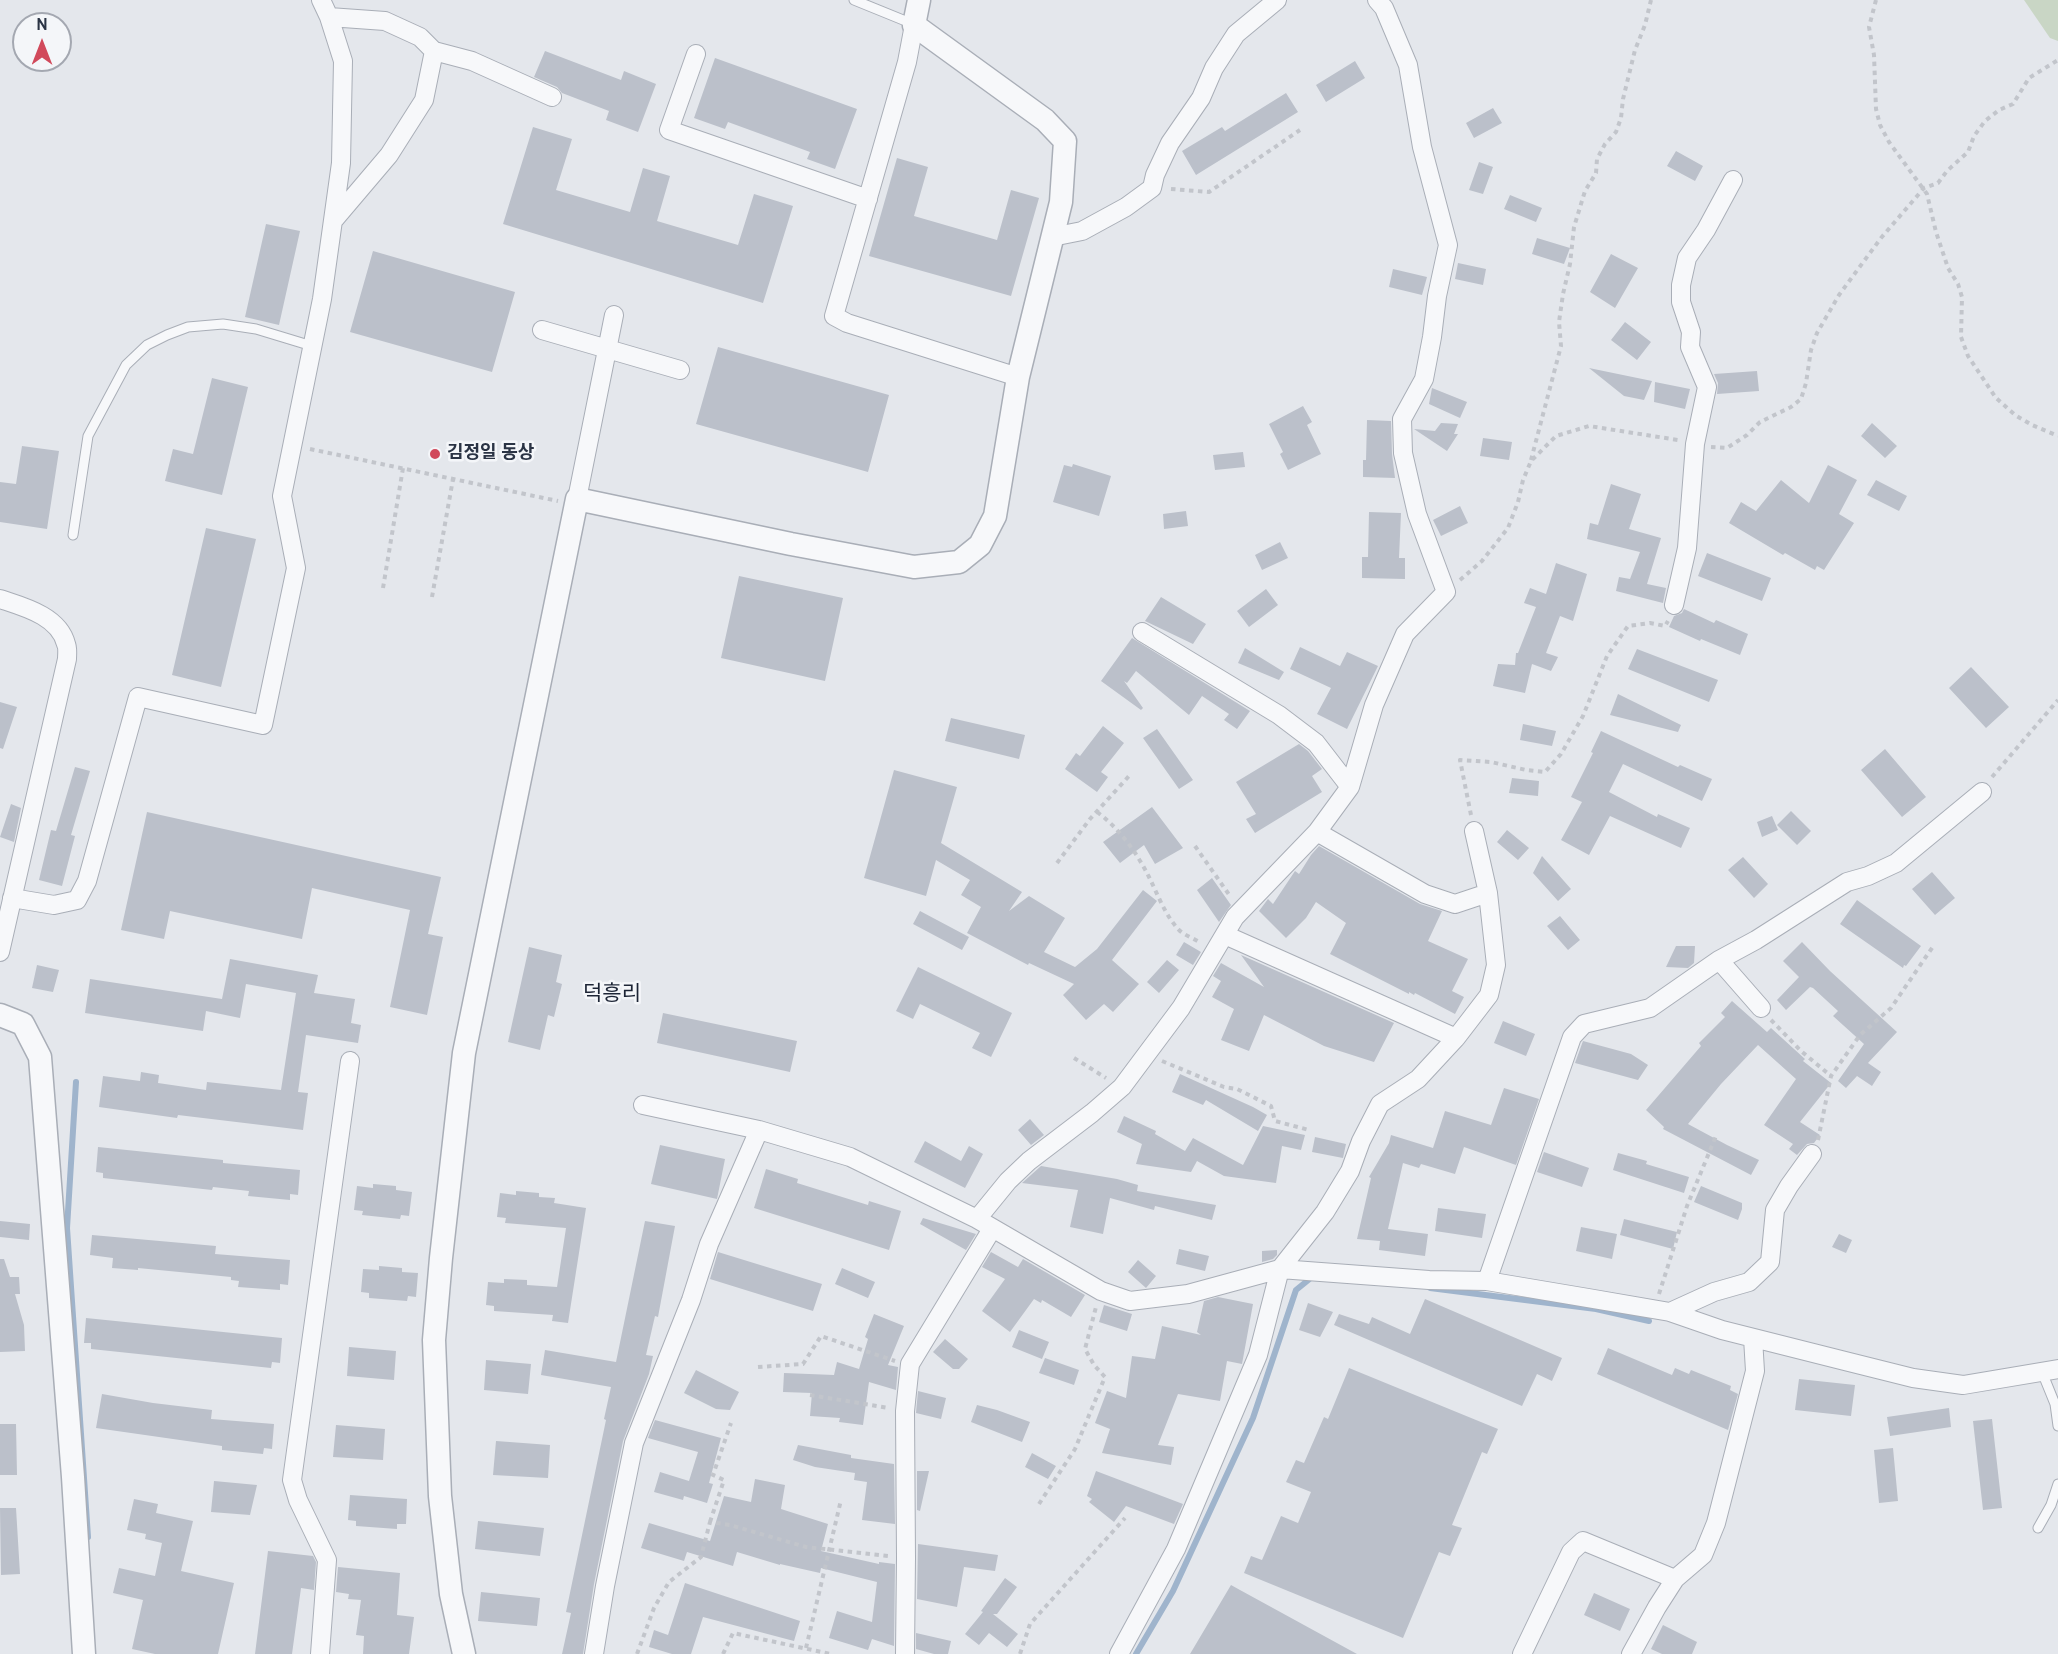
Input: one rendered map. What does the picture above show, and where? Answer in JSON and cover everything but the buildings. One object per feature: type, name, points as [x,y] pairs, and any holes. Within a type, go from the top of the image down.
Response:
[{"type":"street","points":[[919,0],[907,62],[834,316],[847,323],[1018,377]]},
{"type":"street","points":[[1052,237],[1082,231],[1126,207],[1152,188],[1155,175],[1170,143],[1201,98],[1214,68],[1236,34],[1277,0]]},
{"type":"street","points":[[905,1654],[905,1411],[910,1364],[1008,1181],[1029,1161],[1122,1087],[1181,1008],[1241,911],[1317,832],[1350,787],[1374,705],[1405,634],[1446,592],[1417,513],[1403,453],[1402,418],[1424,379],[1437,296],[1448,245],[1422,147],[1408,65],[1383,8],[1377,0]]},
{"type":"street","points":[[325,8],[386,21],[420,37],[434,51],[472,61],[552,97]]},
{"type":"street","points":[[12,898],[54,905],[77,900],[87,881],[138,697],[263,725],[296,568],[282,496],[322,299],[341,163],[344,61],[325,8]]},
{"type":"street","points":[[577,502],[914,567],[959,562],[980,545],[995,516],[1018,377],[1061,202],[1065,141],[1045,120],[914,24]]},
{"type":"street","points":[[333,221],[389,155],[424,100],[434,51]]},
{"type":"street","points":[[696,54],[669,130],[868,199]]},
{"type":"street","points":[[1674,605],[1686,548],[1695,444],[1707,387],[1690,347],[1691,332],[1681,302],[1682,285],[1687,258],[1706,230],[1733,180]]},
{"type":"street","points":[[464,1654],[451,1594],[440,1496],[434,1340],[441,1258],[464,1053],[614,315]]},
{"type":"street","points":[[542,330],[680,370]]},
{"type":"street","points":[[0,599],[30,610],[54,624],[66,644],[67,659],[0,952]]},
{"type":"street","points":[[1142,632],[1279,715],[1317,743],[1350,787]]},
{"type":"street","points":[[1487,1281],[1572,1037],[1584,1024],[1650,1008],[1719,960],[1756,940],[1847,882],[1869,876],[1896,863],[1982,792]]},
{"type":"street","points":[[1119,1654],[1176,1549],[1258,1355],[1280,1269],[1325,1212],[1345,1179],[1380,1104],[1418,1079],[1456,1038],[1488,995],[1496,965],[1488,893],[1474,831]]},
{"type":"street","points":[[1317,832],[1425,894],[1455,904],[1488,893]]},
{"type":"street","points":[[1221,942],[1456,1038]]},
{"type":"street","points":[[1719,960],[1761,1008]]},
{"type":"street","points":[[0,1015],[23,1024],[40,1057],[73,1476],[84,1654]]},
{"type":"street","points":[[320,1654],[327,1560],[298,1500],[292,1480],[350,1061]]},
{"type":"street","points":[[643,1105],[759,1130],[850,1157],[985,1224],[1101,1291],[1130,1301],[1188,1294],[1280,1269],[1429,1280],[1487,1281],[1662,1311],[1722,1330],[1913,1378],[1963,1385],[2050,1371]]},
{"type":"street","points":[[594,1654],[605,1586],[634,1443],[691,1300],[709,1244],[759,1130]]},
{"type":"street","points":[[1662,1311],[1749,1282],[1770,1262],[1775,1210],[1812,1154]]},
{"type":"street","points":[[1631,1654],[1675,1579],[1703,1555],[1716,1523],[1755,1371],[1753,1338]]},
{"type":"street","points":[[1522,1654],[1571,1552],[1583,1541],[1675,1579]]},
{"type":"lane","points":[[854,0],[914,24]]},
{"type":"lane","points":[[73,535],[88,436],[126,365],[147,345],[188,327],[223,324],[256,329],[312,346]]},
{"type":"lane","points":[[2050,1371],[2058,1426]]},
{"type":"lane","points":[[2038,1528],[2051,1505],[2058,1484]]},
{"type":"path","points":[[1446,592],[1482,561],[1508,528],[1518,502],[1561,346],[1559,322],[1570,264],[1574,227],[1585,191],[1596,173],[1597,159],[1605,144],[1616,132],[1621,118],[1623,99],[1635,50],[1645,25],[1651,0]]},
{"type":"path","points":[[1876,0],[1869,27],[1874,55],[1876,109],[1880,125],[1889,142],[1927,194],[1948,268],[1958,284],[1962,297],[1961,337],[1968,357],[1996,398],[2015,415],[2058,436]]},
{"type":"path","points":[[1531,461],[1556,436],[1589,426],[1727,448],[1747,435],[1760,422],[1791,407],[1801,399],[1811,350],[1828,311],[1881,238],[1924,188],[1938,183],[1947,171],[1968,152],[1974,136],[1985,122],[1999,110],[2013,104],[2029,78],[2058,60]]},
{"type":"path","points":[[1152,188],[1209,192],[1300,130]]},
{"type":"path","points":[[292,445],[577,502]]},
{"type":"path","points":[[383,588],[403,468]]},
{"type":"path","points":[[432,597],[453,479]]},
{"type":"path","points":[[1474,831],[1460,760],[1491,762],[1545,772],[1561,754],[1582,716],[1607,657],[1628,626],[1650,623],[1665,626],[1674,605]]},
{"type":"path","points":[[1982,792],[2058,700]]},
{"type":"path","points":[[1057,863],[1129,776]]},
{"type":"path","points":[[1097,812],[1107,819],[1129,846],[1148,876],[1167,914],[1180,931],[1199,942],[1221,942]]},
{"type":"path","points":[[1195,846],[1241,911]]},
{"type":"path","points":[[1812,1154],[1819,1139],[1831,1076],[1860,1035],[1891,1008],[1934,945]]},
{"type":"path","points":[[1761,1008],[1801,1051],[1831,1076]]},
{"type":"path","points":[[1148,1054],[1224,1087],[1238,1089],[1271,1106],[1275,1121],[1309,1130]]},
{"type":"path","points":[[1074,1058],[1122,1087]]},
{"type":"path","points":[[1662,1311],[1687,1206],[1716,1136]]},
{"type":"path","points":[[1039,1504],[1075,1449],[1105,1377],[1094,1365],[1085,1349],[1101,1291]]},
{"type":"path","points":[[758,1366],[803,1364],[821,1336],[910,1364]]},
{"type":"path","points":[[810,1395],[905,1411]]},
{"type":"path","points":[[637,1654],[654,1608],[669,1582],[701,1557],[724,1480],[713,1474],[731,1423]]},
{"type":"path","points":[[806,1648],[841,1500]]},
{"type":"path","points":[[1020,1654],[1029,1624],[1125,1518]]},
{"type":"path","points":[[710,1522],[806,1547],[906,1558]]},
{"type":"path","points":[[723,1654],[733,1633],[831,1654]]},
{"type":"green space","points":[[2024,0],[2058,0],[2058,41],[2050,38]]},
{"type":"waterway","points":[[76,1082],[67,1228],[88,1537]]},
{"type":"waterway","points":[[1136,1654],[1173,1591],[1253,1418],[1296,1290],[1312,1277],[1316,1278]]},
{"type":"waterway","points":[[1430,1288],[1596,1309],[1649,1321]]},
{"type":"place","name":"김정일 동상","points":[[435,454]]},
{"type":"district","name":"덕흥리","points":[[612,996]]}]
